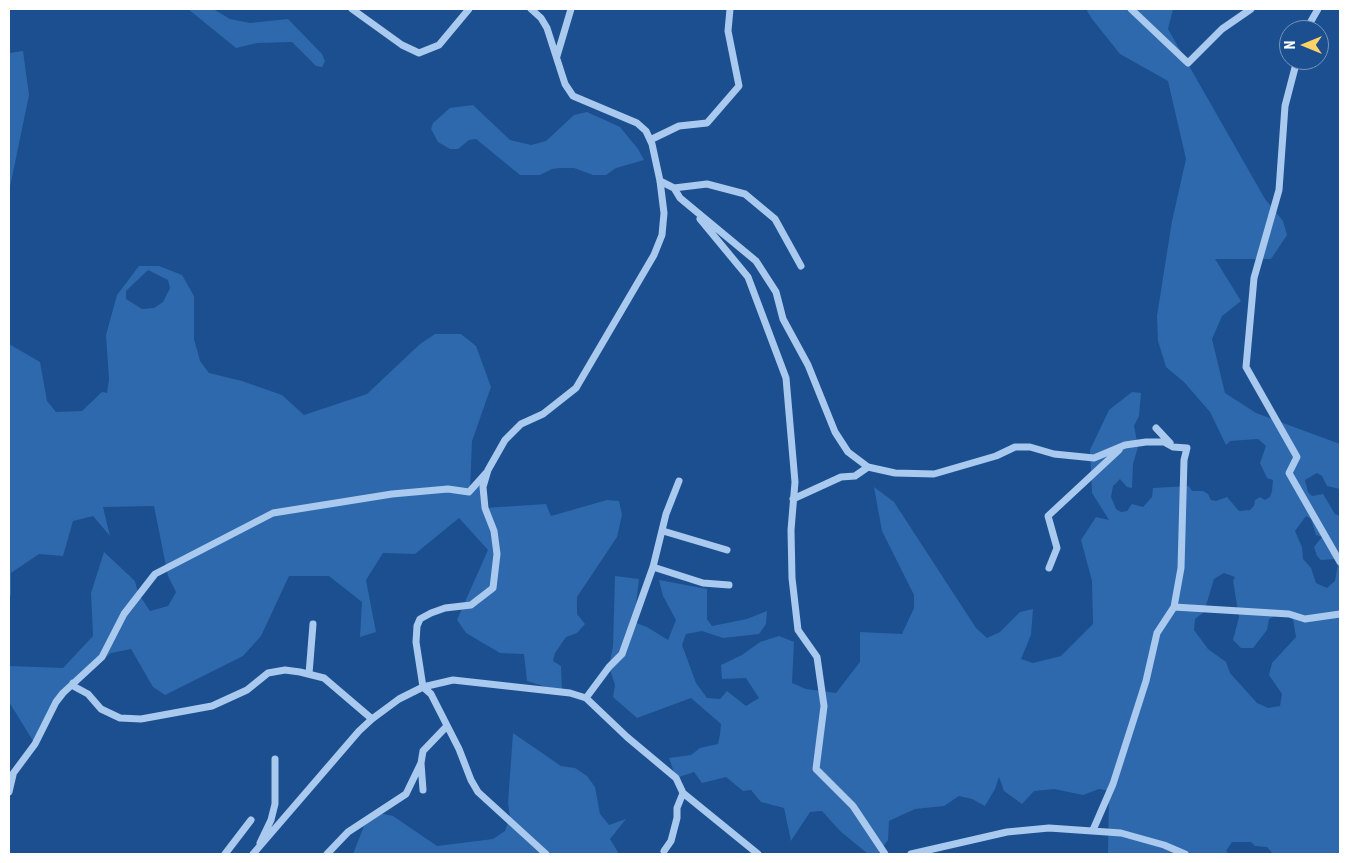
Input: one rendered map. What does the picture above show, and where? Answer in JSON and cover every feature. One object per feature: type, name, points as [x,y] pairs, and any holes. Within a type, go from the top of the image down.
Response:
[{"type":"street","points":[[352,9],[402,45],[419,53],[439,44],[469,9]]},
{"type":"street","points":[[9,779],[35,744],[56,702],[73,683],[102,657],[124,614],[154,574],[273,513],[312,505],[392,494],[448,489],[470,492],[488,470],[505,440],[521,424],[543,414],[576,388],[660,242],[664,213],[660,181],[646,131],[637,123],[573,96],[567,88],[547,28],[541,18],[531,9]]},
{"type":"street","points":[[557,57],[572,9]]},
{"type":"street","points":[[650,140],[679,126],[706,123],[739,86],[728,31],[730,9]]},
{"type":"street","points":[[1131,9],[1188,63],[1222,29],[1251,9]]},
{"type":"street","points":[[1312,20],[1318,9]]},
{"type":"street","points":[[1295,70],[1284,106],[1279,190],[1254,278],[1246,367],[1297,457],[1289,473],[1340,562]]},
{"type":"street","points":[[660,181],[674,188],[680,198],[684,199],[756,261],[776,292],[783,319],[808,364],[835,432],[848,452],[868,467],[895,473],[934,474],[996,456],[1015,447],[1030,446],[1054,454],[1094,458],[1125,444],[1164,442],[1173,447],[1187,448],[1184,460],[1181,568],[1174,607],[1157,633],[1146,681],[1113,784],[1093,830]]},
{"type":"street","points":[[674,188],[707,184],[745,194],[775,219],[801,266]]},
{"type":"street","points":[[684,199],[748,277],[786,378],[795,482],[791,530],[792,578],[798,630],[817,657],[824,706],[816,768],[852,806],[885,854]]},
{"type":"street","points":[[1156,428],[1173,447]]},
{"type":"street","points":[[1049,568],[1057,548],[1048,516],[1125,444]]},
{"type":"street","points":[[793,499],[841,477],[855,476],[868,467]]},
{"type":"street","points":[[488,470],[483,487],[485,508],[494,531],[497,554],[493,588],[471,605],[445,608],[420,619],[416,626],[416,642],[424,687],[431,694],[478,792],[546,854]]},
{"type":"street","points":[[586,698],[608,667],[622,654],[653,567],[679,481]]},
{"type":"street","points":[[663,531],[727,550]]},
{"type":"street","points":[[653,567],[703,582],[729,585]]},
{"type":"street","points":[[1174,607],[1289,614],[1305,620],[1340,614]]},
{"type":"street","points":[[309,674],[313,624]]},
{"type":"street","points":[[73,683],[75,687],[88,694],[101,709],[120,718],[141,719],[212,706],[247,690],[268,673],[286,670],[324,678],[372,719]]},
{"type":"street","points":[[254,854],[359,731],[372,719],[399,699],[424,687],[453,680],[570,693],[586,698],[627,737],[676,778],[683,793],[758,854]]},
{"type":"street","points":[[327,854],[348,832],[406,794],[420,763],[423,751],[446,727]]},
{"type":"street","points":[[254,854],[271,820],[275,804],[275,759]]},
{"type":"street","points":[[420,763],[422,790]]},
{"type":"street","points":[[9,792],[15,769]]},
{"type":"street","points":[[664,851],[671,841],[677,818],[677,808],[683,793]]},
{"type":"street","points":[[225,854],[251,820]]},
{"type":"street","points":[[911,854],[1007,832],[1049,828],[1121,833],[1164,845],[1184,854]]},
{"type":"shaded area","points":[[188,9],[213,9],[230,19],[250,23],[288,19],[322,54],[325,61],[322,67],[316,66],[292,42],[257,43],[236,48]]},
{"type":"shaded area","points":[[1086,9],[1173,9],[1168,29],[1265,199],[1283,221],[1287,235],[1271,259],[1215,259],[1241,301],[1222,316],[1212,339],[1225,393],[1256,413],[1340,444],[1340,489],[1327,486],[1322,476],[1317,473],[1305,480],[1308,492],[1312,496],[1323,494],[1335,514],[1340,516],[1340,854],[1273,854],[1267,847],[1255,846],[1251,842],[1232,842],[1226,851],[1230,854],[1108,854],[1109,791],[1099,789],[1083,795],[1054,789],[1034,791],[1022,804],[1004,791],[999,777],[995,789],[985,806],[972,799],[959,796],[944,806],[915,809],[889,821],[888,840],[878,854],[868,854],[840,831],[822,811],[810,812],[791,841],[784,808],[761,802],[751,790],[743,791],[726,777],[702,783],[694,772],[676,778],[669,758],[691,755],[700,748],[718,744],[720,734],[721,724],[691,698],[637,718],[613,697],[615,685],[609,667],[613,646],[615,576],[639,579],[634,622],[647,627],[668,640],[676,620],[663,596],[659,580],[707,589],[707,619],[712,626],[747,619],[767,611],[766,624],[759,634],[723,638],[702,631],[686,634],[682,645],[696,683],[707,698],[720,699],[727,691],[746,706],[759,698],[746,678],[722,679],[721,665],[742,655],[760,642],[779,636],[794,642],[792,683],[806,689],[836,693],[860,662],[860,632],[902,634],[914,608],[914,595],[882,531],[874,487],[894,502],[976,628],[987,638],[1000,632],[1020,612],[1033,609],[1031,635],[1021,659],[1033,663],[1061,656],[1093,624],[1092,581],[1081,540],[1096,517],[1109,520],[1092,493],[1090,450],[1109,410],[1132,392],[1141,393],[1139,416],[1134,426],[1138,447],[1133,464],[1132,488],[1127,487],[1120,479],[1113,486],[1111,497],[1116,509],[1121,512],[1127,511],[1132,504],[1143,507],[1152,497],[1153,488],[1189,486],[1192,491],[1203,491],[1208,494],[1211,500],[1216,501],[1227,497],[1239,511],[1250,510],[1254,506],[1255,500],[1260,497],[1265,500],[1270,497],[1273,480],[1267,478],[1260,463],[1266,446],[1258,439],[1230,441],[1226,445],[1210,412],[1184,382],[1166,367],[1158,341],[1157,316],[1172,221],[1186,159],[1168,81],[1120,54]],"holes":[[[1306,516],[1311,519],[1316,535],[1322,537],[1314,547],[1317,556],[1321,560],[1335,559],[1338,564],[1335,581],[1327,588],[1316,583],[1311,568],[1303,559],[1302,547],[1295,531]],[[1224,573],[1235,577],[1233,581],[1239,617],[1233,640],[1241,648],[1253,648],[1267,630],[1269,619],[1279,614],[1292,614],[1296,637],[1272,663],[1269,675],[1282,694],[1280,706],[1268,708],[1257,703],[1230,673],[1226,662],[1208,649],[1194,630],[1195,619],[1204,612],[1214,579]]]},
{"type":"shaded area","points":[[23,51],[29,95],[9,192],[9,53]]},
{"type":"shaded area","points":[[473,105],[510,140],[531,145],[546,141],[574,115],[587,112],[620,127],[638,149],[644,160],[616,168],[606,175],[593,175],[574,168],[560,168],[552,169],[540,175],[520,175],[476,139],[469,140],[458,149],[450,149],[438,142],[431,129],[433,123],[450,108]]},
{"type":"shaded area","points":[[139,266],[159,266],[182,275],[194,296],[194,339],[200,361],[209,373],[242,381],[282,395],[304,415],[367,394],[420,344],[435,334],[461,334],[476,346],[491,387],[472,441],[470,491],[488,470],[483,487],[485,508],[546,504],[551,516],[607,500],[619,501],[622,515],[617,537],[577,597],[577,614],[585,624],[577,633],[566,637],[555,653],[553,661],[561,666],[562,692],[527,681],[524,654],[500,653],[466,633],[457,620],[488,550],[459,518],[415,554],[383,553],[366,580],[376,632],[360,637],[362,602],[329,576],[289,576],[261,636],[243,656],[165,695],[153,687],[131,649],[111,653],[63,693],[35,744],[9,702],[9,666],[63,668],[93,636],[91,593],[104,552],[135,581],[138,593],[150,611],[168,606],[176,592],[168,576],[154,506],[103,507],[110,536],[93,516],[73,521],[63,556],[39,554],[11,573],[11,595],[9,597],[9,344],[40,362],[47,401],[56,412],[82,411],[102,392],[107,393],[109,379],[106,335],[117,295]],"holes":[[[148,270],[168,280],[170,288],[163,302],[154,308],[142,309],[126,299],[126,291]]]},
{"type":"shaded area","points":[[513,733],[561,766],[575,768],[587,776],[595,787],[600,814],[609,825],[626,819],[610,839],[619,854],[353,854],[366,821],[379,813],[393,816],[437,846],[493,839],[505,831],[510,817],[508,803]]}]
